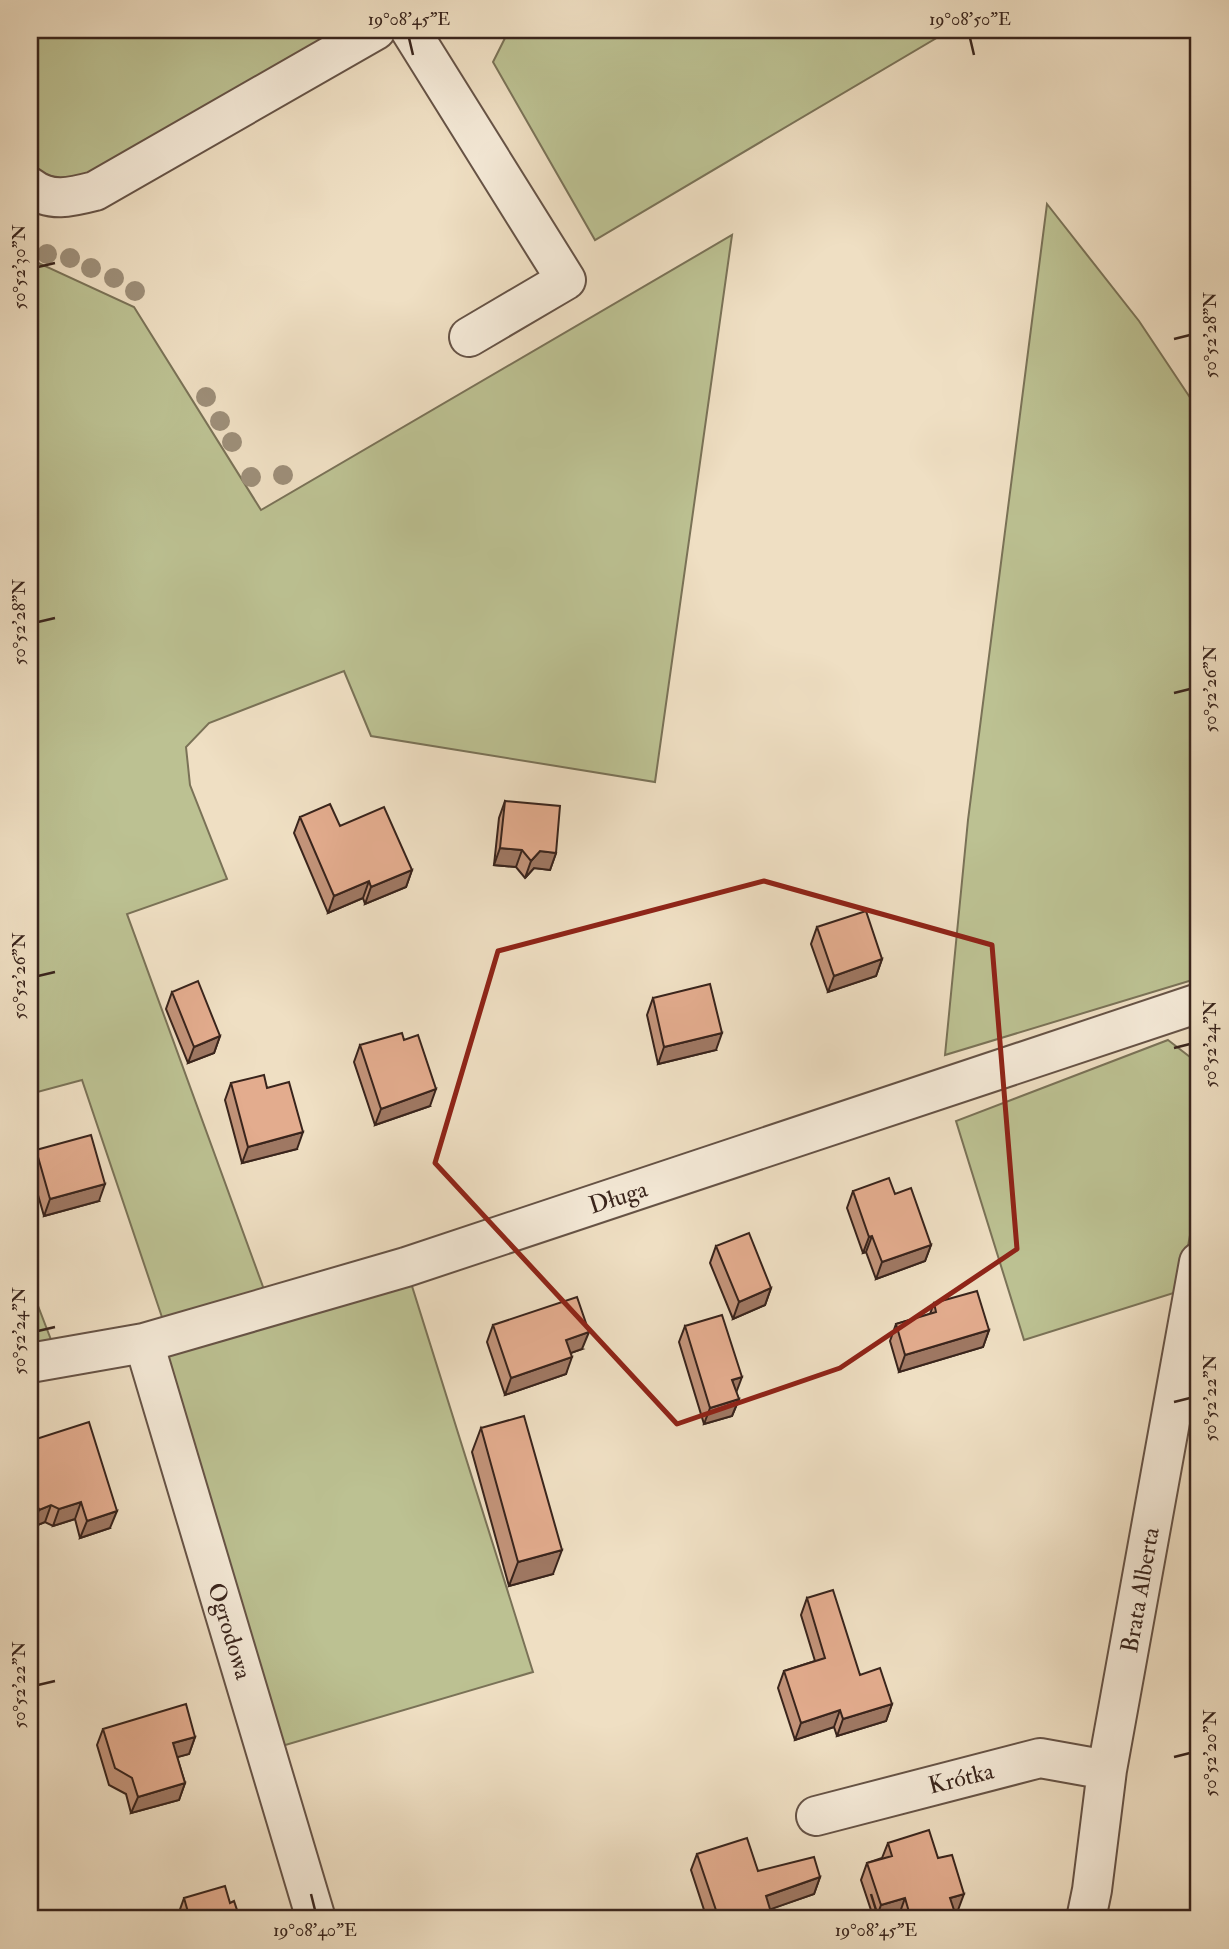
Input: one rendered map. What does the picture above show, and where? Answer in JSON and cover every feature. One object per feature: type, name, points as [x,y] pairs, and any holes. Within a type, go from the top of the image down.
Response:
[{"type":"street","points":[[30,187],[39,194],[60,198],[95,191],[376,30]]},
{"type":"street","points":[[410,30],[566,280],[469,337]]},
{"type":"street","name":"Długa","points":[[30,1363],[144,1342],[419,1263],[1199,1003]]},
{"type":"street","name":"Brata Alberta","points":[[1086,1919],[1107,1770],[1199,1262]]},
{"type":"street","name":"Ogrodowa","points":[[144,1342],[316,1919]]},
{"type":"street","name":"Krótka","points":[[816,1816],[1040,1758],[1107,1770]]},
{"type":"highlighted area","points":[[764,881],[992,945],[1017,1249],[840,1368],[677,1424],[435,1163],[498,951]]},
{"type":"green space","points":[[30,30],[337,30],[82,177],[67,179],[47,175],[30,161]]},
{"type":"green space","points":[[509,30],[950,30],[595,240],[493,62]]},
{"type":"green space","points":[[1047,204],[1139,321],[1199,411],[1199,978],[945,1055],[968,820]]},
{"type":"green space","points":[[732,235],[655,782],[371,736],[344,671],[209,723],[186,747],[190,785],[227,879],[127,914],[270,1306],[406,1267],[533,1672],[265,1751],[144,1343],[168,1335],[82,1080],[30,1094],[30,259],[134,307],[261,510]]},
{"type":"green space","points":[[1168,1040],[1199,1064],[1199,1185],[1180,1291],[1024,1340],[956,1121]]},
{"type":"green space","points":[[30,1285],[58,1358],[30,1363]]},
{"type":"building","points":[[505,801],[560,806],[556,853],[540,851],[531,861],[522,850],[500,848]]},
{"type":"building","points":[[330,804],[340,826],[384,807],[412,870],[371,887],[369,881],[334,896],[300,817]]},
{"type":"building","points":[[866,911],[882,959],[834,976],[817,927]]},
{"type":"building","points":[[198,981],[220,1036],[194,1047],[172,992]]},
{"type":"building","points":[[710,984],[722,1033],[664,1047],[653,998]]},
{"type":"building","points":[[402,1033],[404,1040],[418,1035],[436,1089],[381,1109],[360,1045]]},
{"type":"building","points":[[264,1075],[267,1088],[289,1082],[303,1132],[248,1147],[231,1083]]},
{"type":"building","points":[[91,1135],[105,1184],[50,1199],[36,1150]]},
{"type":"building","points":[[889,1178],[895,1194],[911,1188],[931,1245],[882,1262],[872,1236],[869,1237],[853,1191]]},
{"type":"building","points":[[749,1233],[771,1288],[739,1302],[716,1246]]},
{"type":"building","points":[[977,1291],[989,1330],[905,1355],[896,1324],[936,1312],[934,1303]]},
{"type":"building","points":[[577,1297],[589,1332],[566,1340],[572,1357],[511,1378],[493,1325]]},
{"type":"building","points":[[722,1315],[742,1377],[732,1380],[739,1399],[710,1408],[685,1326]]},
{"type":"building","points":[[524,1416],[562,1550],[518,1562],[481,1428]]},
{"type":"building","points":[[89,1422],[117,1511],[87,1521],[81,1502],[59,1509],[51,1505],[39,1510],[30,1487],[30,1441]]},
{"type":"building","points":[[833,1590],[860,1675],[880,1668],[892,1704],[843,1719],[840,1710],[801,1723],[784,1671],[825,1658],[807,1598]]},
{"type":"building","points":[[186,1704],[195,1737],[173,1743],[185,1783],[138,1797],[132,1778],[115,1768],[103,1729]]},
{"type":"building","points":[[929,1830],[938,1858],[952,1855],[964,1894],[950,1898],[954,1910],[925,1919],[911,1919],[905,1898],[881,1905],[867,1863],[892,1856],[888,1843]]},
{"type":"building","points":[[747,1838],[758,1871],[814,1857],[820,1877],[766,1896],[773,1919],[719,1919],[697,1854]]},
{"type":"building","points":[[225,1886],[230,1903],[234,1901],[240,1919],[190,1919],[184,1898]]}]
